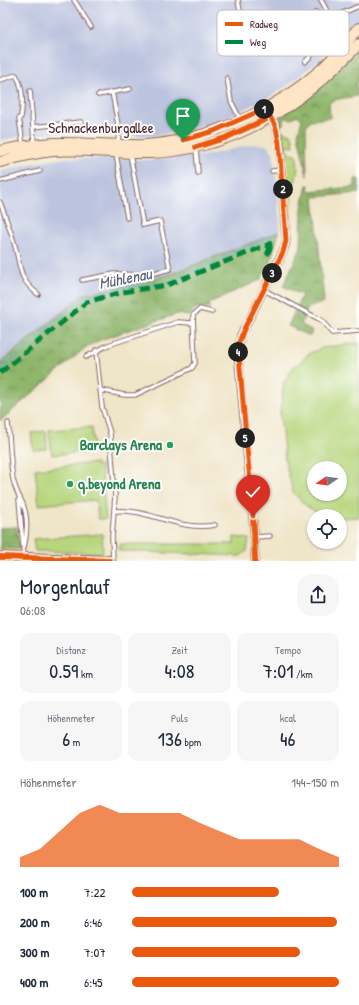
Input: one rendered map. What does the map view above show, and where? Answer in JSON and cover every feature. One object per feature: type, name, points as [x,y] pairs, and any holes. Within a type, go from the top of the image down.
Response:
[{"type":"main road","name":"Schnackenburgallee","points":[[349,40],[359,28]]},
{"type":"main road","name":"Schnackenburgallee","points":[[349,54],[359,44]]},
{"type":"main road","name":"Schnackenburgallee","points":[[0,162],[36,153],[117,148],[177,141],[214,131],[266,108],[305,83],[334,56]]},
{"type":"main road","name":"Schnackenburgallee","points":[[0,151],[34,144],[117,148],[130,153],[175,151],[196,147],[225,138],[271,117],[321,82],[347,56]]},
{"type":"main road","points":[[0,557],[24,553],[111,561]]},
{"type":"street","points":[[255,561],[255,537],[238,352],[241,335],[283,252],[286,241],[279,143],[271,117],[266,108]]},
{"type":"lane","points":[[74,0],[91,27]]},
{"type":"lane","points":[[238,0],[240,10]]},
{"type":"lane","points":[[321,0],[326,10]]},
{"type":"lane","points":[[349,10],[359,6]]},
{"type":"lane","points":[[305,62],[311,56]]},
{"type":"lane","points":[[0,80],[16,75],[21,83],[23,105],[21,117],[19,118],[23,146]]},
{"type":"lane","points":[[228,78],[232,101],[241,120]]},
{"type":"lane","points":[[98,95],[130,89]]},
{"type":"lane","points":[[30,92],[34,144]]},
{"type":"lane","points":[[112,92],[119,130],[116,163],[127,218]]},
{"type":"lane","points":[[33,127],[81,122]]},
{"type":"lane","points":[[196,147],[198,173]]},
{"type":"lane","points":[[82,280],[114,274],[147,274],[170,269],[160,221],[143,225],[130,163],[130,153]]},
{"type":"lane","points":[[272,171],[282,170]]},
{"type":"lane","points":[[0,181],[40,171]]},
{"type":"lane","points":[[0,202],[16,247],[19,268],[27,286],[38,294]]},
{"type":"lane","points":[[264,290],[307,311],[320,320],[332,334],[359,331]]},
{"type":"lane","points":[[100,390],[124,395],[135,395],[192,368],[195,363],[192,323],[193,315],[197,310],[212,312]]},
{"type":"lane","points":[[86,357],[96,350],[178,322],[192,323]]},
{"type":"lane","points":[[96,350],[102,407],[108,425],[111,446],[115,512],[111,561]]},
{"type":"lane","points":[[8,423],[13,477],[18,496],[24,553]]},
{"type":"lane","points":[[115,512],[140,515],[186,526],[203,527],[215,525]]},
{"type":"lane","points":[[255,537],[270,536]]},
{"type":"shaded area","points":[[0,0],[359,0],[359,18],[349,29],[349,10],[217,10],[217,56],[324,56],[291,83],[270,97],[213,123],[156,136],[57,133],[25,135],[0,141]]},
{"type":"shaded area","points":[[254,144],[266,145],[273,152],[280,222],[279,232],[168,275],[83,295],[0,363],[0,171],[23,165],[66,158],[152,160],[192,155],[204,156]]},
{"type":"green space","points":[[359,49],[359,79],[356,84],[357,96],[333,100],[329,104],[330,118],[310,120],[306,126],[307,176],[298,134],[302,119],[297,115],[291,119],[286,118],[284,119],[284,124],[280,125],[280,118]]},
{"type":"green space","points":[[282,131],[292,135],[294,146],[286,145],[288,153],[296,154],[298,168],[291,199],[291,230],[286,148]]},
{"type":"green space","points":[[355,179],[359,179],[359,193],[314,197],[324,302],[308,308],[301,324],[312,331],[310,336],[288,326],[302,295],[283,286],[301,248],[302,208],[307,185],[309,185],[308,191],[355,187]]},
{"type":"green space","points":[[279,232],[271,260],[260,280],[209,303],[210,307],[195,308],[189,316],[177,314],[100,340],[85,348],[0,421],[0,363],[83,295],[168,275]]},
{"type":"green space","points":[[290,243],[287,254],[283,262]]},
{"type":"green space","points":[[359,343],[359,517],[347,518],[347,509],[311,509],[305,505],[293,492],[285,461],[280,413],[284,382],[294,366],[302,361],[308,354],[322,348]]},
{"type":"green space","points":[[92,427],[94,451],[52,455],[49,430]]},
{"type":"green space","points":[[46,431],[47,449],[33,450],[31,433]]},
{"type":"green space","name":"q.beyond Arena","points":[[96,463],[96,466],[101,466],[106,519],[98,519],[96,500],[39,505],[35,469]]},
{"type":"green space","points":[[17,527],[19,549],[0,549],[0,528]]},
{"type":"green space","points":[[102,534],[103,553],[35,551],[33,539]]},
{"type":"green space","points":[[234,537],[249,539],[247,551],[240,556],[119,551],[119,544],[234,544]]},
{"type":"waterway","name":"Mühlenau","points":[[0,369],[20,354],[73,307],[86,298],[115,289],[169,282],[271,237]]},
{"type":"marked path","points":[[267,255],[272,243]]},
{"type":"marked path","points":[[0,373],[87,302],[123,292],[167,285],[272,243]]},
{"type":"cycle path","points":[[255,561],[254,531],[239,345],[247,321],[283,251],[286,227],[281,155],[276,130],[266,108]]},
{"type":"cycle path","points":[[196,147],[225,138],[271,117]]},
{"type":"cycle path","points":[[0,557],[110,561]]},
{"type":"place","name":"Barclays Arena","points":[[170,445]]},
{"type":"place","name":"q.beyond Arena","points":[[70,484]]},
{"type":"route","points":[[183,140],[214,131],[266,108],[276,128],[280,146],[286,241],[283,252],[241,335],[238,345],[238,361],[253,516]]}]
